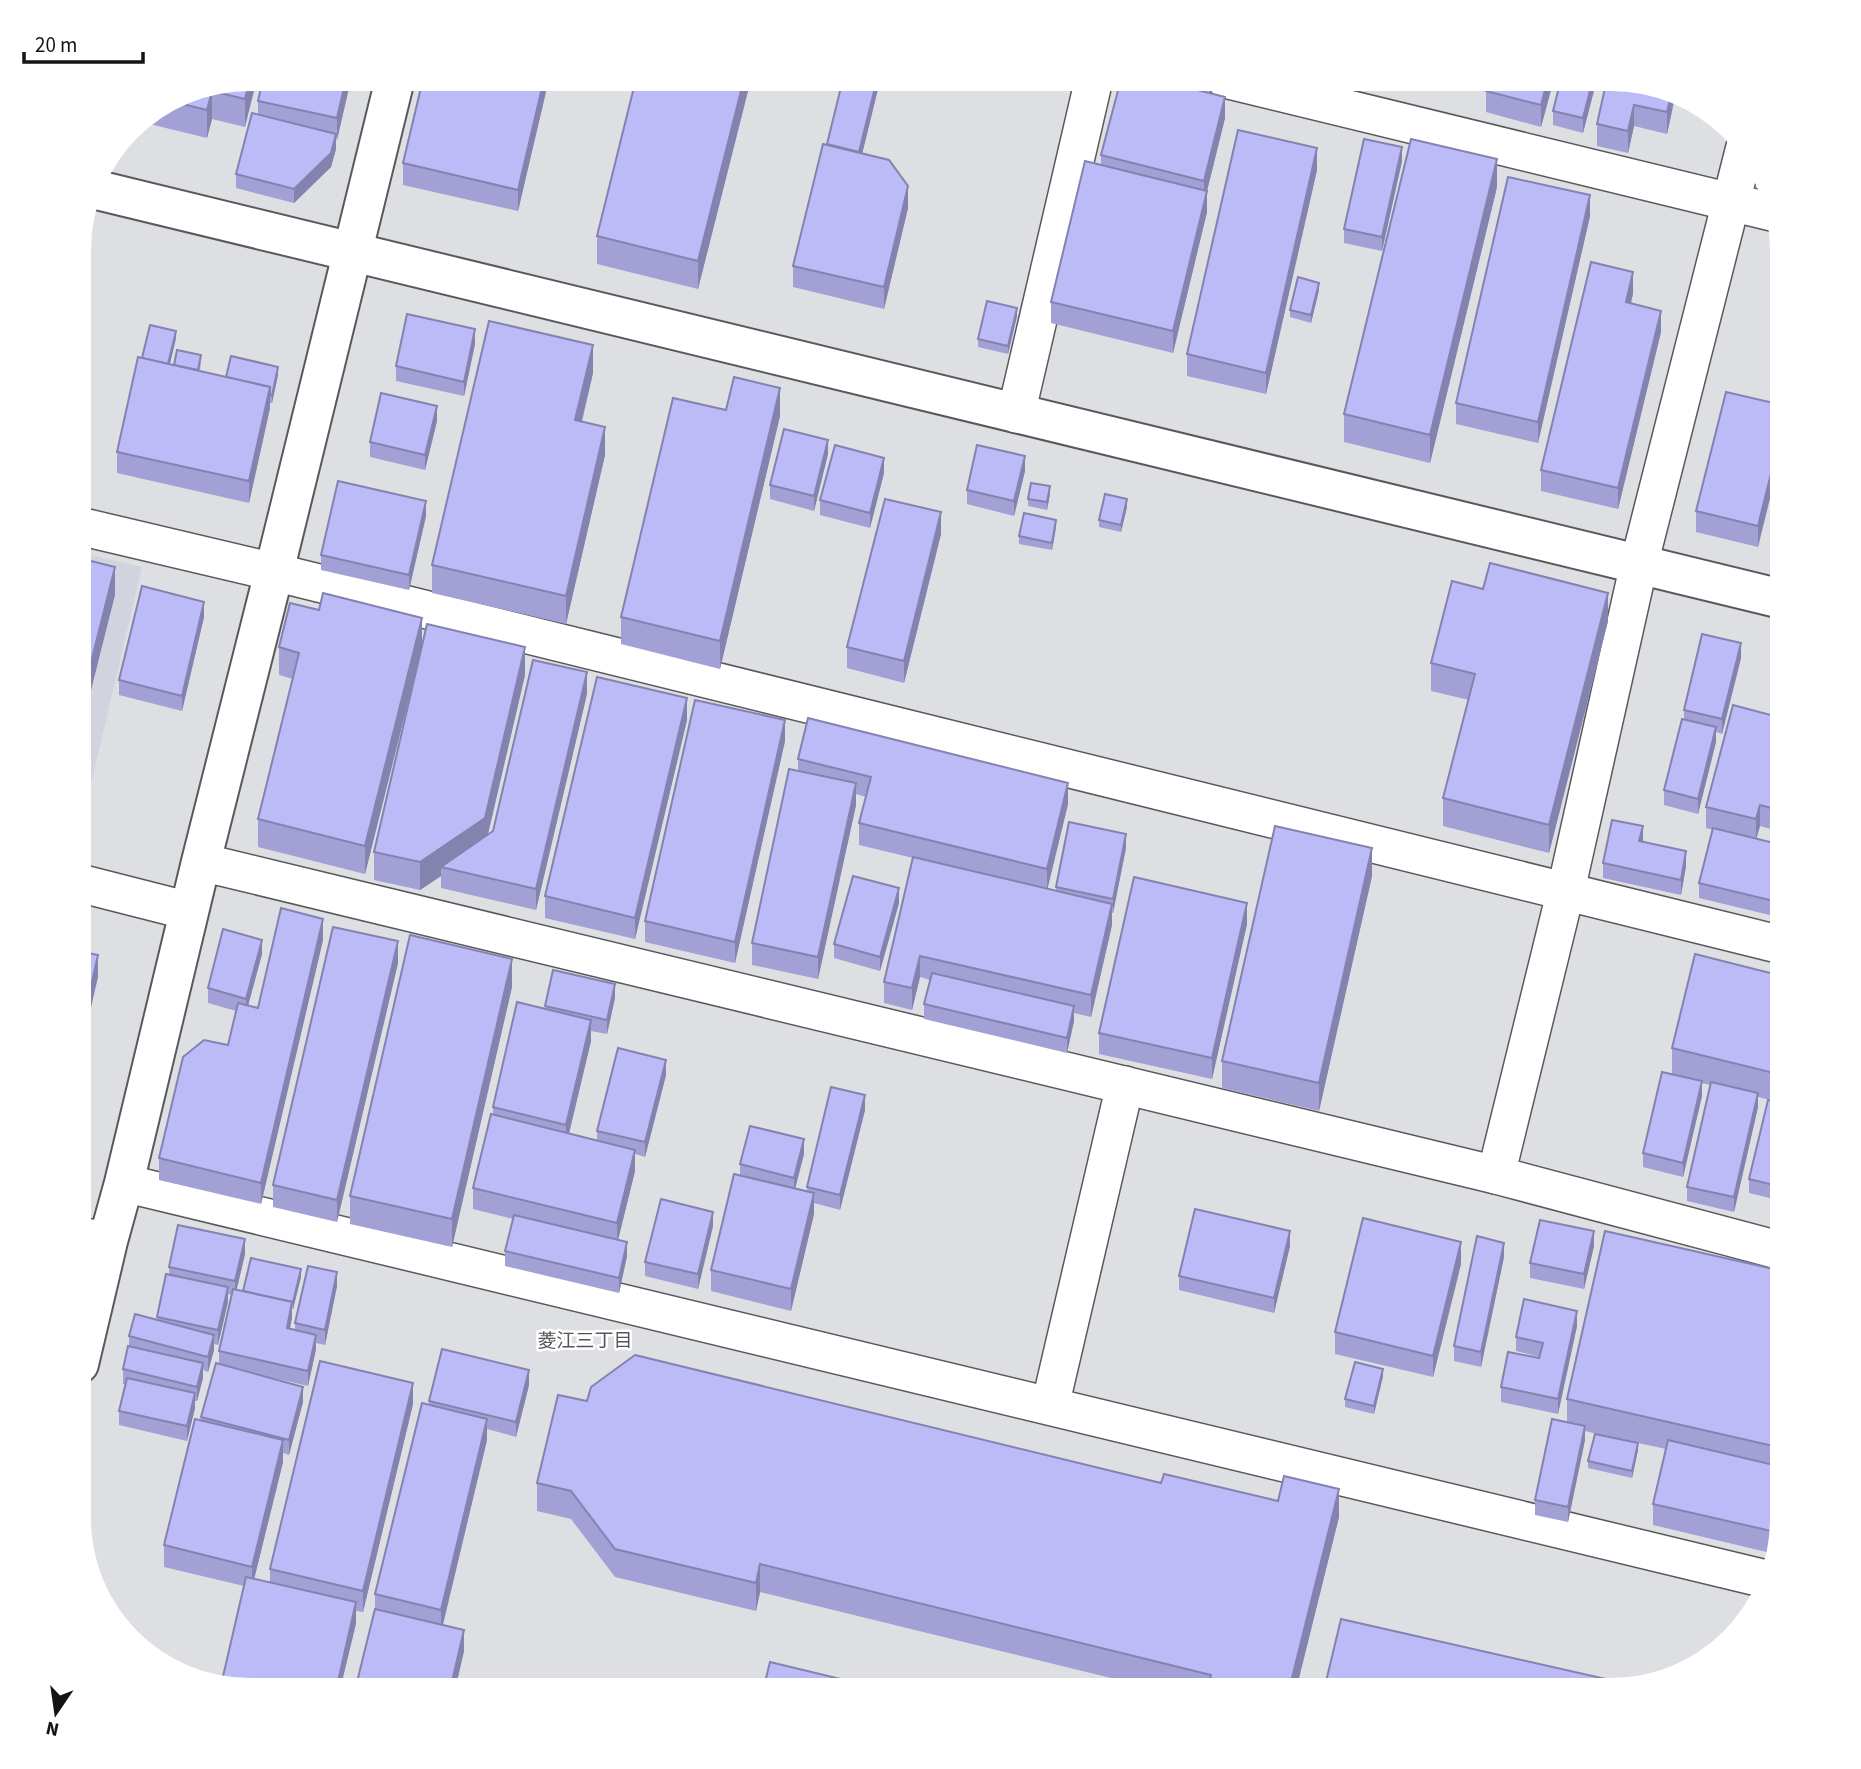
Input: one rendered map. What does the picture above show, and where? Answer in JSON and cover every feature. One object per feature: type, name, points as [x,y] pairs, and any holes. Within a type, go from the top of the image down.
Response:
[{"type":"street","points":[[91,1257],[93,1239],[124,1183],[392,91]]},
{"type":"street","points":[[1016,414],[1091,91]]},
{"type":"street","points":[[1274,91],[1765,211]]},
{"type":"street","points":[[1496,1175],[1566,890],[1639,564],[1742,160]]},
{"type":"street","points":[[102,191],[1770,596]]},
{"type":"street","points":[[91,529],[1770,942]]},
{"type":"street","points":[[201,862],[1496,1175],[1770,1248]]},
{"type":"street","points":[[91,886],[190,911]]},
{"type":"street","points":[[1050,1406],[1125,1085]]},
{"type":"street","points":[[124,1183],[1759,1577]]},
{"type":"shaded area","points":[[91,555],[142,567],[91,784]]},
{"type":"building","points":[[247,91],[245,99],[222,93]]},
{"type":"building","points":[[260,91],[343,91],[337,118],[258,101]]},
{"type":"building","points":[[420,91],[541,91],[518,190],[403,163]]},
{"type":"building","points":[[633,91],[741,91],[698,261],[597,236]]},
{"type":"building","points":[[840,91],[874,91],[859,152],[827,144]]},
{"type":"building","points":[[1118,91],[1201,91],[1225,97],[1204,181],[1101,155]]},
{"type":"building","points":[[1486,91],[1545,91],[1541,105]]},
{"type":"building","points":[[1558,91],[1590,91],[1583,118],[1553,111]]},
{"type":"building","points":[[1604,91],[1642,94],[1669,102],[1667,112],[1634,105],[1628,131],[1597,124]]},
{"type":"building","points":[[211,96],[207,110],[185,105]]},
{"type":"building","points":[[252,113],[336,134],[331,153],[294,189],[236,174]]},
{"type":"building","points":[[1238,130],[1317,148],[1266,373],[1187,354]]},
{"type":"building","points":[[1364,139],[1402,147],[1382,237],[1344,229]]},
{"type":"building","points":[[1411,139],[1497,159],[1430,435],[1344,414]]},
{"type":"building","points":[[823,144],[889,160],[908,186],[884,287],[793,266]]},
{"type":"building","points":[[1085,161],[1207,191],[1173,331],[1051,302]]},
{"type":"building","points":[[1508,177],[1590,195],[1538,422],[1456,403]]},
{"type":"building","points":[[1591,262],[1633,272],[1626,302],[1661,311],[1618,488],[1541,470]]},
{"type":"building","points":[[1298,277],[1319,283],[1311,315],[1290,310]]},
{"type":"building","points":[[987,301],[1017,308],[1008,346],[978,339]]},
{"type":"building","points":[[407,314],[475,329],[464,382],[396,366]]},
{"type":"building","points":[[489,321],[593,345],[575,420],[605,427],[566,596],[432,565]]},
{"type":"building","points":[[150,325],[176,331],[168,364],[142,358]]},
{"type":"building","points":[[177,350],[201,355],[198,370],[174,365]]},
{"type":"building","points":[[231,356],[278,367],[272,396],[270,387],[226,377]]},
{"type":"building","points":[[138,357],[270,387],[249,481],[117,452]]},
{"type":"building","points":[[734,377],[780,388],[720,641],[621,617],[673,398],[726,410]]},
{"type":"building","points":[[1726,392],[1770,402],[1770,478],[1758,526],[1696,511]]},
{"type":"building","points":[[381,393],[437,406],[425,455],[370,442]]},
{"type":"building","points":[[784,429],[828,440],[814,496],[770,485]]},
{"type":"building","points":[[835,445],[884,458],[870,513],[820,500]]},
{"type":"building","points":[[977,445],[1025,456],[1014,501],[967,490]]},
{"type":"building","points":[[338,481],[426,501],[409,575],[321,555]]},
{"type":"building","points":[[1031,483],[1050,486],[1047,502],[1028,499]]},
{"type":"building","points":[[1105,494],[1127,499],[1121,525],[1099,520]]},
{"type":"building","points":[[885,499],[941,512],[904,661],[847,647]]},
{"type":"building","points":[[1024,513],[1056,520],[1052,543],[1019,536]]},
{"type":"building","points":[[91,561],[115,567],[91,662]]},
{"type":"building","points":[[1490,563],[1608,593],[1549,825],[1443,798],[1475,674],[1431,663],[1452,581],[1483,589]]},
{"type":"building","points":[[142,586],[204,602],[182,696],[119,680]]},
{"type":"building","points":[[323,593],[422,618],[365,846],[258,819],[299,653],[279,647],[290,603],[319,610]]},
{"type":"building","points":[[427,624],[525,647],[485,818],[420,862],[374,852]]},
{"type":"building","points":[[1702,634],[1741,643],[1722,719],[1684,710]]},
{"type":"building","points":[[533,660],[587,672],[536,889],[441,867],[493,831]]},
{"type":"building","points":[[597,677],[687,698],[635,918],[545,896]]},
{"type":"building","points":[[695,700],[785,720],[735,942],[645,921]]},
{"type":"building","points":[[1733,705],[1770,715],[1770,808],[1760,805],[1756,819],[1706,807]]},
{"type":"building","points":[[808,718],[1068,783],[1047,869],[859,823],[871,777],[798,759]]},
{"type":"building","points":[[1682,719],[1716,727],[1698,799],[1664,790]]},
{"type":"building","points":[[789,769],[856,783],[818,957],[752,943]]},
{"type":"building","points":[[1612,820],[1643,826],[1639,841],[1686,851],[1681,880],[1603,863]]},
{"type":"building","points":[[1069,822],[1126,834],[1113,899],[1056,887]]},
{"type":"building","points":[[1275,826],[1372,848],[1319,1083],[1222,1061]]},
{"type":"building","points":[[1713,828],[1770,842],[1770,900],[1699,883]]},
{"type":"building","points":[[913,857],[1112,904],[1091,995],[920,956],[912,988],[884,982]]},
{"type":"building","points":[[853,876],[899,888],[880,957],[834,944]]},
{"type":"building","points":[[1134,877],[1247,903],[1212,1058],[1099,1033]]},
{"type":"building","points":[[281,908],[323,919],[261,1183],[159,1158],[183,1057],[204,1040],[228,1045],[238,1003],[258,1008]]},
{"type":"building","points":[[333,927],[398,941],[337,1200],[273,1185]]},
{"type":"building","points":[[223,929],[262,940],[246,999],[208,988]]},
{"type":"building","points":[[410,935],[512,959],[452,1219],[350,1196]]},
{"type":"building","points":[[91,954],[98,955],[91,986]]},
{"type":"building","points":[[1695,954],[1770,973],[1770,1072],[1672,1048]]},
{"type":"building","points":[[553,970],[615,984],[607,1020],[545,1006]]},
{"type":"building","points":[[932,973],[1074,1006],[1067,1038],[924,1004]]},
{"type":"building","points":[[517,1002],[591,1020],[566,1125],[493,1107]]},
{"type":"building","points":[[618,1048],[666,1060],[645,1142],[597,1131]]},
{"type":"building","points":[[1662,1072],[1702,1081],[1683,1163],[1643,1153]]},
{"type":"building","points":[[1711,1082],[1758,1093],[1734,1197],[1687,1187]]},
{"type":"building","points":[[831,1087],[865,1095],[840,1195],[807,1187]]},
{"type":"building","points":[[1768,1100],[1770,1100],[1770,1184],[1749,1179]]},
{"type":"building","points":[[491,1114],[635,1150],[617,1223],[473,1188]]},
{"type":"building","points":[[750,1126],[804,1139],[794,1178],[740,1164]]},
{"type":"building","points":[[734,1174],[814,1193],[791,1289],[711,1270]]},
{"type":"building","points":[[661,1199],[713,1212],[698,1274],[645,1262]]},
{"type":"building","points":[[1195,1209],[1290,1231],[1274,1298],[1179,1276]]},
{"type":"building","points":[[514,1215],[627,1242],[619,1278],[505,1251]]},
{"type":"building","points":[[1363,1218],[1461,1242],[1433,1356],[1335,1332]]},
{"type":"building","points":[[1540,1220],[1594,1231],[1584,1274],[1530,1263]]},
{"type":"building","points":[[178,1225],[245,1239],[235,1281],[169,1267]]},
{"type":"building","points":[[1605,1231],[1770,1268],[1770,1445],[1567,1399]]},
{"type":"building","points":[[1477,1236],[1504,1243],[1481,1352],[1454,1346]]},
{"type":"building","points":[[251,1258],[301,1269],[293,1302],[243,1291]]},
{"type":"building","points":[[308,1266],[337,1272],[325,1330],[295,1323]]},
{"type":"building","points":[[166,1274],[228,1287],[218,1330],[157,1317]]},
{"type":"building","points":[[233,1289],[292,1302],[287,1328],[316,1335],[308,1371],[219,1351]]},
{"type":"building","points":[[1524,1299],[1577,1311],[1558,1399],[1501,1387],[1508,1352],[1539,1358],[1543,1343],[1516,1337]]},
{"type":"building","points":[[135,1314],[214,1335],[208,1357],[129,1336]]},
{"type":"building","points":[[128,1346],[203,1363],[197,1387],[123,1369]]},
{"type":"building","points":[[442,1349],[529,1370],[516,1422],[429,1401]]},
{"type":"building","points":[[635,1355],[1161,1483],[1164,1474],[1278,1501],[1284,1476],[1339,1489],[1292,1678],[1210,1678],[1211,1675],[760,1564],[756,1583],[615,1549],[571,1491],[537,1483],[558,1395],[587,1401],[591,1387]]},
{"type":"building","points":[[320,1361],[413,1383],[363,1591],[270,1569]]},
{"type":"building","points":[[1355,1362],[1383,1369],[1374,1406],[1345,1399]]},
{"type":"building","points":[[216,1363],[303,1387],[289,1440],[201,1417]]},
{"type":"building","points":[[127,1378],[195,1393],[187,1426],[119,1411]]},
{"type":"building","points":[[422,1403],[487,1419],[441,1610],[375,1594]]},
{"type":"building","points":[[195,1419],[283,1440],[252,1567],[164,1545]]},
{"type":"building","points":[[1552,1419],[1585,1426],[1568,1507],[1535,1500]]},
{"type":"building","points":[[1595,1434],[1638,1443],[1632,1471],[1588,1461]]},
{"type":"building","points":[[1668,1440],[1770,1464],[1770,1531],[1653,1504]]},
{"type":"building","points":[[246,1577],[356,1602],[339,1678],[223,1676]]},
{"type":"building","points":[[375,1609],[464,1630],[453,1678],[358,1678]]},
{"type":"building","points":[[1341,1619],[1601,1678],[1327,1678]]},
{"type":"building","points":[[770,1662],[836,1678],[766,1678]]},
{"type":"district","name":"菱江三丁目","points":[[585,1341]]}]
